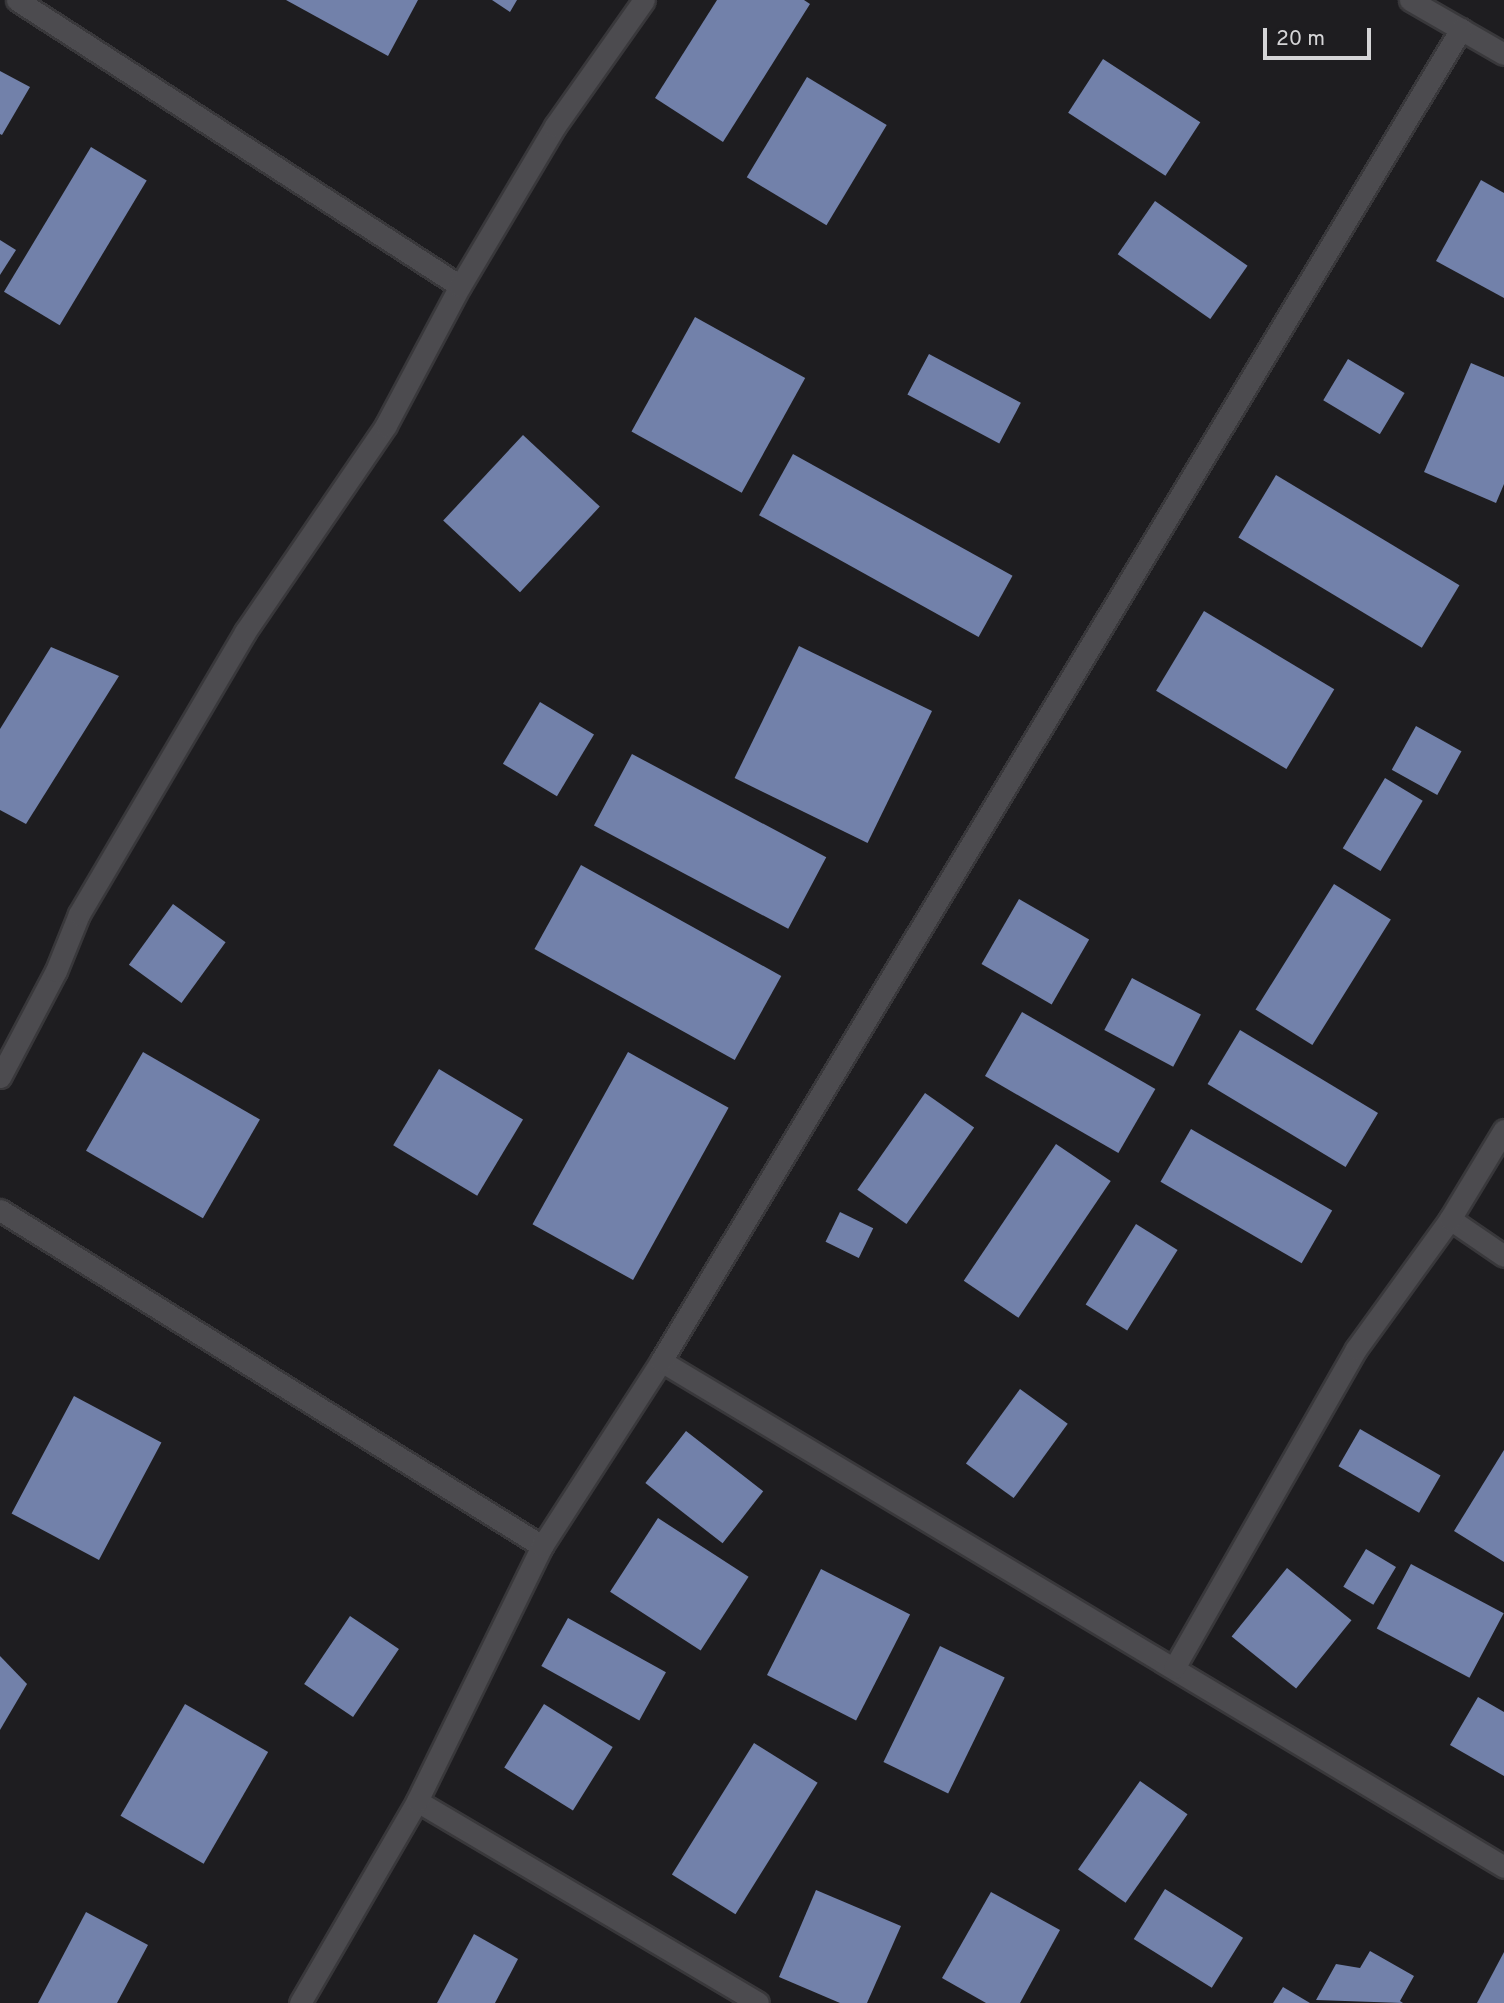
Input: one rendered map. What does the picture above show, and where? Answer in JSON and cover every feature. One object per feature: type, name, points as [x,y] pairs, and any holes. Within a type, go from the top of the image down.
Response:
[{"type":"street","points":[[17,0],[460,286]]},
{"type":"street","points":[[0,1077],[57,971],[79,914],[245,632],[386,425],[460,286],[555,126],[644,0]]},
{"type":"street","points":[[1410,0],[1504,54]]},
{"type":"street","points":[[300,2003],[417,1801],[542,1546],[661,1361],[1461,29]]},
{"type":"street","points":[[1174,1668],[1356,1349],[1450,1219],[1504,1130]]},
{"type":"street","points":[[0,1210],[542,1546]]},
{"type":"street","points":[[1450,1219],[1504,1256]]},
{"type":"street","points":[[661,1361],[1504,1867]]},
{"type":"street","points":[[417,1801],[758,2003]]},
{"type":"building","points":[[286,0],[418,0],[388,56]]},
{"type":"building","points":[[492,0],[517,0],[510,12]]},
{"type":"building","points":[[717,0],[804,0],[810,4],[723,142],[655,98]]},
{"type":"building","points":[[1103,59],[1200,122],[1165,176],[1068,113]]},
{"type":"building","points":[[0,71],[30,87],[2,135],[0,134]]},
{"type":"building","points":[[807,77],[887,125],[826,225],[747,177]]},
{"type":"building","points":[[91,147],[147,180],[60,325],[4,292]]},
{"type":"building","points":[[1481,180],[1504,193],[1504,298],[1436,261]]},
{"type":"building","points":[[1155,201],[1248,266],[1210,319],[1118,254]]},
{"type":"building","points":[[0,240],[16,250],[0,275]]},
{"type":"building","points":[[695,317],[805,378],[742,493],[631,432]]},
{"type":"building","points":[[929,354],[1021,403],[999,443],[907,395]]},
{"type":"building","points":[[1348,359],[1405,393],[1380,434],[1323,400]]},
{"type":"building","points":[[1471,363],[1504,377],[1504,484],[1496,503],[1424,472]]},
{"type":"building","points":[[523,435],[600,507],[520,592],[443,521]]},
{"type":"building","points":[[793,454],[1013,576],[979,637],[759,515]]},
{"type":"building","points":[[1276,475],[1459,585],[1422,648],[1238,538]]},
{"type":"building","points":[[1204,611],[1334,689],[1286,769],[1156,691]]},
{"type":"building","points":[[799,646],[932,711],[868,843],[735,778]]},
{"type":"building","points":[[51,647],[119,676],[26,824],[0,810],[0,729]]},
{"type":"building","points":[[540,702],[594,734],[557,796],[503,764]]},
{"type":"building","points":[[1416,726],[1461,751],[1437,795],[1392,770]]},
{"type":"building","points":[[632,754],[826,857],[788,929],[594,826]]},
{"type":"building","points":[[1385,778],[1423,801],[1380,871],[1343,848]]},
{"type":"building","points":[[581,865],[781,976],[735,1060],[534,949]]},
{"type":"building","points":[[1334,884],[1391,920],[1312,1045],[1256,1010]]},
{"type":"building","points":[[1019,899],[1089,940],[1052,1004],[982,964]]},
{"type":"building","points":[[173,904],[226,942],[182,1003],[129,965]]},
{"type":"building","points":[[1132,978],[1201,1015],[1173,1067],[1104,1030]]},
{"type":"building","points":[[1022,1012],[1155,1089],[1118,1153],[985,1076]]},
{"type":"building","points":[[1240,1030],[1378,1113],[1346,1167],[1208,1084]]},
{"type":"building","points":[[143,1052],[260,1120],[203,1218],[86,1151]]},
{"type":"building","points":[[628,1052],[729,1108],[633,1280],[532,1224]]},
{"type":"building","points":[[439,1069],[523,1119],[477,1196],[393,1145]]},
{"type":"building","points":[[925,1093],[974,1127],[906,1224],[857,1190]]},
{"type":"building","points":[[1191,1129],[1332,1210],[1302,1263],[1160,1182]]},
{"type":"building","points":[[1056,1144],[1111,1181],[1018,1318],[964,1281]]},
{"type":"building","points":[[840,1212],[873,1228],[859,1258],[826,1242]]},
{"type":"building","points":[[1136,1224],[1178,1250],[1127,1331],[1086,1305]]},
{"type":"building","points":[[1020,1389],[1068,1424],[1014,1498],[966,1463]]},
{"type":"building","points":[[74,1396],[161,1442],[99,1560],[12,1513]]},
{"type":"building","points":[[1360,1429],[1441,1476],[1419,1513],[1338,1466]]},
{"type":"building","points":[[686,1431],[763,1491],[723,1543],[645,1483]]},
{"type":"building","points":[[1504,1450],[1504,1562],[1454,1531]]},
{"type":"building","points":[[658,1518],[749,1577],[701,1651],[610,1592]]},
{"type":"building","points":[[1366,1549],[1396,1567],[1373,1605],[1343,1587]]},
{"type":"building","points":[[1411,1564],[1504,1613],[1469,1678],[1377,1628]]},
{"type":"building","points":[[1287,1568],[1352,1620],[1296,1689],[1232,1636]]},
{"type":"building","points":[[821,1569],[910,1614],[856,1720],[767,1675]]},
{"type":"building","points":[[350,1616],[399,1649],[353,1717],[304,1684]]},
{"type":"building","points":[[568,1618],[666,1672],[639,1720],[541,1666]]},
{"type":"building","points":[[940,1646],[1005,1678],[948,1794],[883,1762]]},
{"type":"building","points":[[0,1656],[27,1684],[0,1730]]},
{"type":"building","points":[[1478,1697],[1504,1712],[1504,1776],[1450,1745]]},
{"type":"building","points":[[185,1704],[268,1752],[204,1864],[120,1816]]},
{"type":"building","points":[[544,1704],[613,1747],[573,1811],[504,1768]]},
{"type":"building","points":[[754,1743],[818,1783],[735,1914],[672,1874]]},
{"type":"building","points":[[1140,1781],[1188,1814],[1126,1903],[1078,1869]]},
{"type":"building","points":[[1165,1889],[1243,1938],[1212,1988],[1134,1939]]},
{"type":"building","points":[[816,1890],[901,1926],[867,2003],[840,2003],[779,1977]]},
{"type":"building","points":[[991,1892],[1060,1930],[1020,2003],[986,2003],[942,1978]]},
{"type":"building","points":[[86,1912],[148,1945],[117,2003],[38,2003]]},
{"type":"building","points":[[474,1934],[518,1959],[495,2003],[437,2003]]},
{"type":"building","points":[[1370,1951],[1414,1976],[1400,2001],[1403,2003],[1316,2000],[1336,1964],[1360,1968]]},
{"type":"building","points":[[1504,1952],[1504,2003],[1477,2003]]},
{"type":"building","points":[[1283,1987],[1310,2003],[1273,2003]]}]
